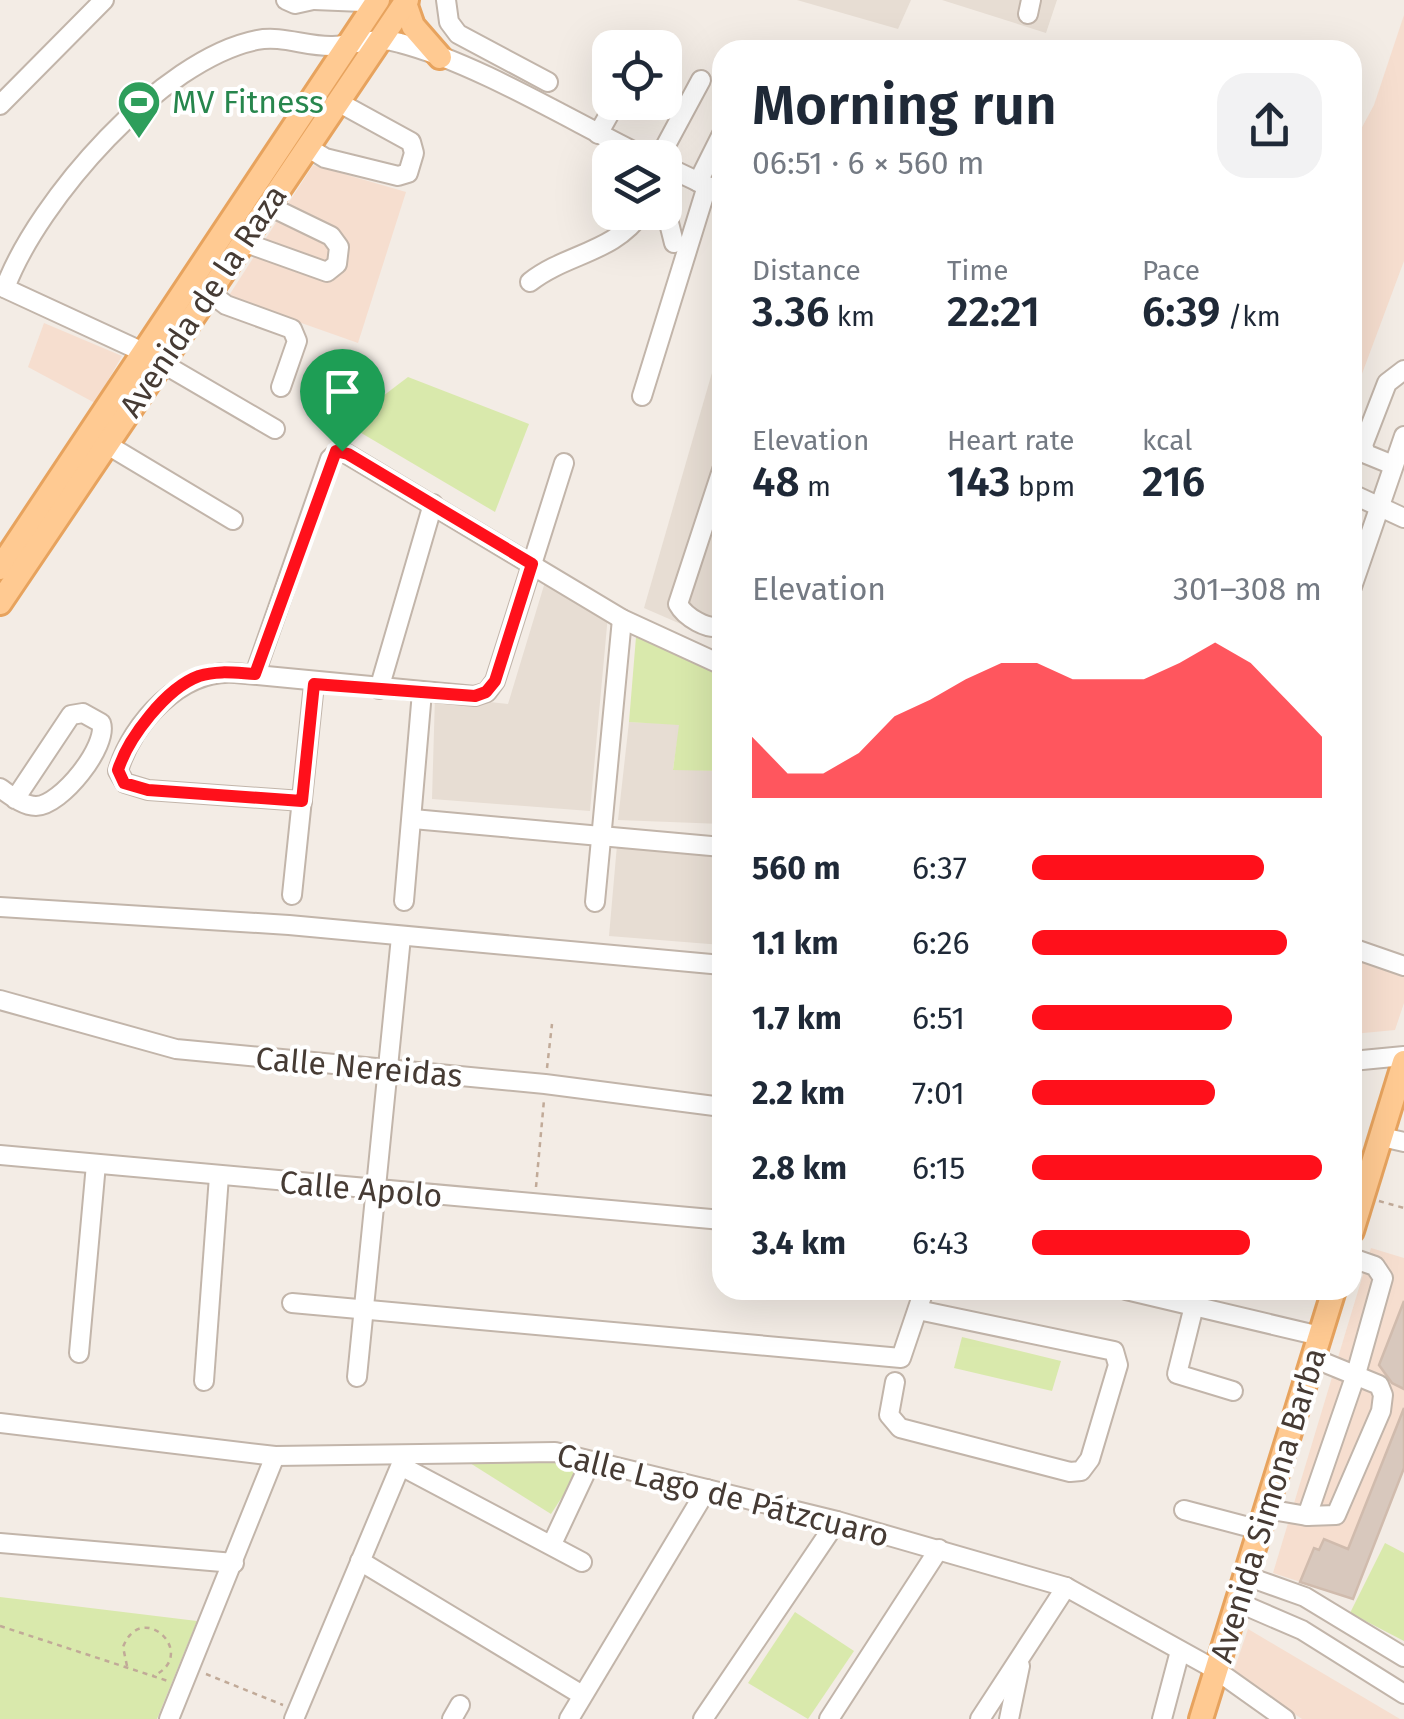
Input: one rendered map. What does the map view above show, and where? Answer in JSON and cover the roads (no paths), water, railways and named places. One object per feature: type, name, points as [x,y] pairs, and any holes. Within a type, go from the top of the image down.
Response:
[{"type":"main road","name":"Avenida de la Raza","points":[[0,568],[152,358],[209,292],[406,1]]},
{"type":"main road","points":[[406,1],[414,26],[440,57]]},
{"type":"main road","name":"Avenida de la Raza","points":[[0,603],[106,444],[152,358],[375,4]]},
{"type":"main road","points":[[1362,1199],[1393,1140],[1404,1059]]},
{"type":"main road","name":"Avenida Simona Barba","points":[[1200,1719],[1331,1300]]},
{"type":"street","points":[[82,21],[89,0]]},
{"type":"street","points":[[0,106],[104,0]]},
{"type":"street","points":[[286,0],[295,4],[313,0],[375,4]]},
{"type":"street","points":[[446,0],[449,22],[458,34],[548,82]]},
{"type":"street","points":[[275,429],[152,358],[2,287],[21,248],[62,192],[122,126],[181,77],[253,41],[270,38],[348,44],[380,40],[440,57],[610,140]]},
{"type":"street","points":[[676,140],[700,80]]},
{"type":"street","points":[[307,148],[325,158],[398,176],[408,173],[414,153],[411,142],[338,102]]},
{"type":"street","points":[[598,134],[606,120]]},
{"type":"street","points":[[642,396],[709,187],[682,175]]},
{"type":"street","points":[[243,242],[321,272],[337,264],[340,247],[331,236],[268,205]]},
{"type":"street","points":[[530,282],[560,263],[609,246],[625,230]]},
{"type":"street","points":[[671,230],[674,243]]},
{"type":"street","points":[[209,292],[226,305],[292,329],[297,341],[280,387]]},
{"type":"street","points":[[1394,464],[1366,454],[1362,444],[1387,384],[1404,370]]},
{"type":"street","points":[[1362,558],[1404,436]]},
{"type":"street","points":[[106,444],[233,520]]},
{"type":"street","points":[[255,674],[334,452],[348,454],[622,619],[712,660]]},
{"type":"street","points":[[302,801],[148,790],[124,783],[118,770],[129,740],[185,685],[193,678],[221,672],[314,684],[475,696],[486,692],[495,681],[564,463]]},
{"type":"street","points":[[1362,498],[1404,518]]},
{"type":"street","points":[[712,500],[678,604],[683,612],[712,628]]},
{"type":"street","points":[[378,688],[433,504]]},
{"type":"street","points":[[595,902],[622,619]]},
{"type":"street","points":[[292,894],[314,684]]},
{"type":"street","points":[[404,901],[422,692]]},
{"type":"street","points":[[83,713],[101,724],[102,735],[74,783],[46,804],[8,794],[70,715],[83,713]]},
{"type":"street","points":[[413,819],[712,846]]},
{"type":"street","points":[[0,909],[401,937],[712,965]]},
{"type":"street","points":[[356,1377],[401,937]]},
{"type":"street","points":[[1362,951],[1404,966]]},
{"type":"street","name":"Calle Nereidas","points":[[0,1000],[152,1045],[546,1084],[712,1106]]},
{"type":"street","points":[[1362,1061],[1404,1059]]},
{"type":"street","name":"Calle Apolo","points":[[0,1156],[712,1219]]},
{"type":"street","points":[[80,1353],[96,1164]]},
{"type":"street","points":[[204,1381],[219,1176]]},
{"type":"street","points":[[1307,1516],[1384,1278],[1375,1266],[1362,1261]]},
{"type":"street","points":[[292,1303],[902,1358],[921,1300]]},
{"type":"street","points":[[1168,1300],[1317,1347],[1380,1387],[1381,1410],[1336,1515],[1264,1520],[1184,1510]]},
{"type":"street","points":[[1194,1306],[1177,1374],[1233,1391]]},
{"type":"street","points":[[895,1382],[888,1416],[900,1428],[1070,1472],[1081,1471],[1090,1459],[1118,1364],[1114,1351],[918,1310]]},
{"type":"street","name":"Calle Lago de Pátzcuaro","points":[[0,1423],[274,1456],[403,1460],[536,1450],[591,1461],[939,1548],[1066,1588],[1216,1670],[1285,1719]]},
{"type":"street","points":[[169,1719],[274,1456]]},
{"type":"street","points":[[295,1715],[403,1460],[582,1562]]},
{"type":"street","points":[[552,1544],[591,1461]]},
{"type":"street","points":[[569,1719],[707,1490]]},
{"type":"street","points":[[703,1719],[836,1521]]},
{"type":"street","points":[[0,1542],[234,1563]]},
{"type":"street","points":[[829,1719],[939,1548]]},
{"type":"street","points":[[360,1561],[582,1695]]},
{"type":"street","points":[[1246,1576],[1324,1607],[1404,1657]]},
{"type":"street","points":[[1269,1614],[1278,1587]]},
{"type":"street","points":[[980,1719],[1066,1588]]},
{"type":"street","points":[[1237,1602],[1269,1614],[1404,1694]]},
{"type":"street","points":[[1162,1719],[1180,1651]]},
{"type":"street","points":[[1009,1719],[1022,1657]]},
{"type":"place","name":"MV Fitness","points":[[139,140]]}]
